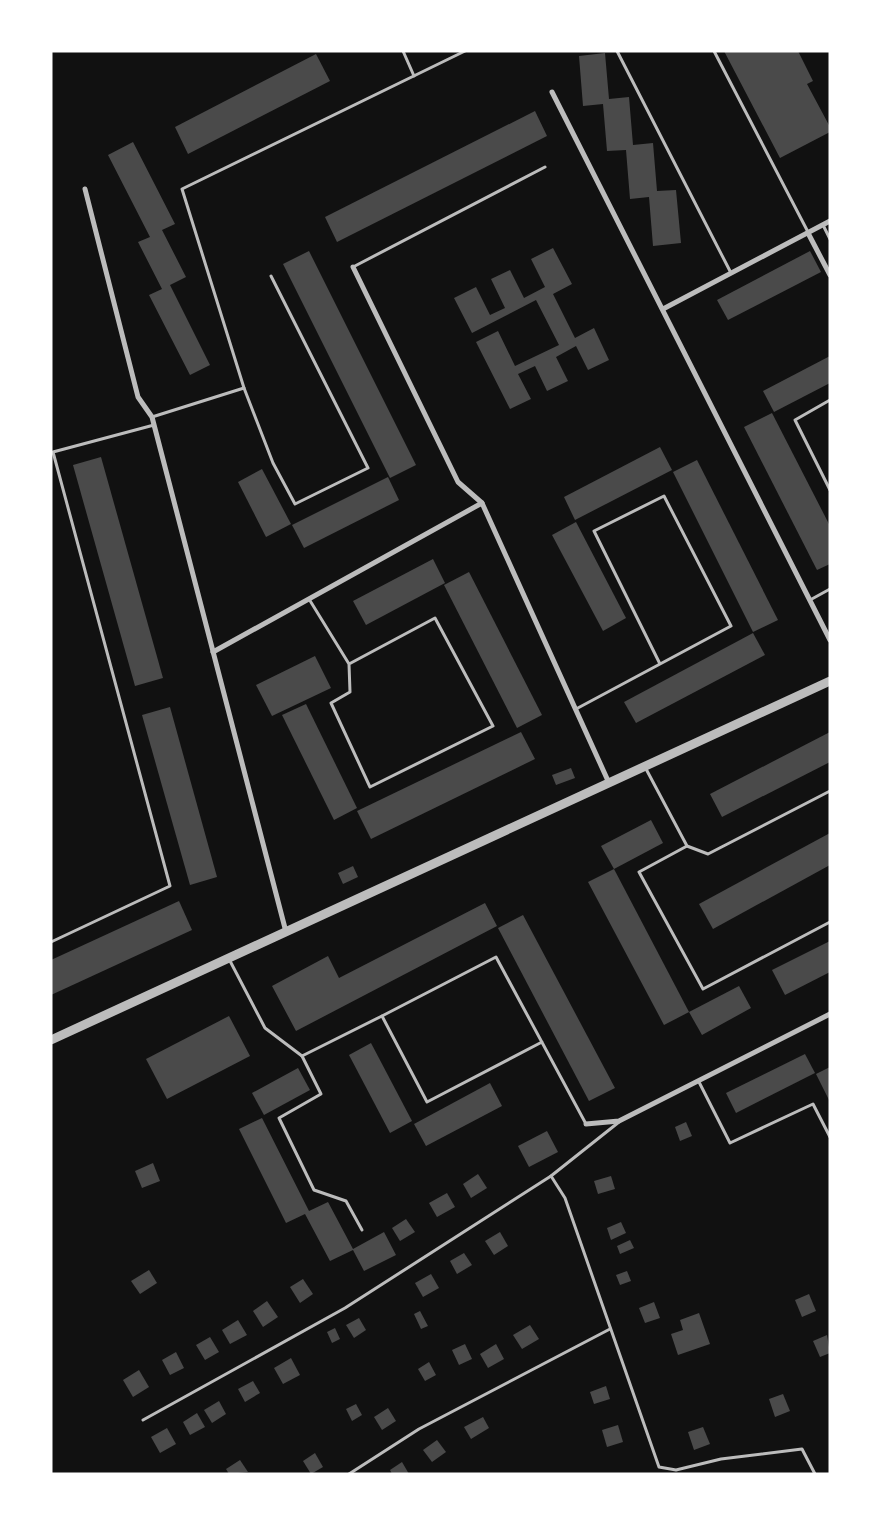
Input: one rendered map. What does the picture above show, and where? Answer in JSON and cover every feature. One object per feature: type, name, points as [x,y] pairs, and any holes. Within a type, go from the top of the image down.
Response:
[{"type":"street","points":[[552,92],[830,640]]},
{"type":"street","points":[[85,189],[138,397],[152,417],[154,424],[286,932]]},
{"type":"street","points":[[663,309],[830,221]]},
{"type":"street","points":[[808,233],[830,275]]},
{"type":"street","points":[[353,268],[458,482],[482,503],[609,783]]},
{"type":"street","points":[[213,652],[482,503]]},
{"type":"street","points":[[51,1040],[830,681]]},
{"type":"street","points":[[586,1124],[619,1121],[830,1014]]},
{"type":"lane","points":[[403,51],[414,76]]},
{"type":"lane","points":[[271,276],[368,468],[295,504],[273,463],[244,388],[182,189],[465,51]]},
{"type":"lane","points":[[617,51],[731,273]]},
{"type":"lane","points":[[714,51],[808,233]]},
{"type":"lane","points":[[353,268],[545,167]]},
{"type":"lane","points":[[823,225],[830,239]]},
{"type":"lane","points":[[152,417],[244,388]]},
{"type":"lane","points":[[830,400],[795,420],[830,490]]},
{"type":"lane","points":[[51,942],[170,886],[53,452],[154,424]]},
{"type":"lane","points":[[576,709],[731,626],[664,496],[594,532],[660,664]]},
{"type":"lane","points":[[810,600],[830,589]]},
{"type":"lane","points":[[309,599],[349,664],[350,692],[331,703],[370,787],[493,726],[435,618],[349,664]]},
{"type":"lane","points":[[644,767],[687,846],[708,854],[830,791]]},
{"type":"lane","points":[[687,846],[639,872],[703,988],[830,922]]},
{"type":"lane","points":[[302,1056],[496,957],[586,1124]]},
{"type":"lane","points":[[228,958],[265,1028],[302,1056],[321,1094],[279,1118],[314,1190],[346,1201],[362,1230]]},
{"type":"lane","points":[[382,1016],[427,1102],[542,1042]]},
{"type":"lane","points":[[699,1082],[730,1142],[813,1104],[830,1137]]},
{"type":"lane","points":[[143,1420],[345,1308],[551,1176],[619,1121]]},
{"type":"lane","points":[[551,1176],[565,1198],[659,1467],[676,1470],[721,1458],[802,1449],[815,1474]]},
{"type":"lane","points":[[349,1474],[419,1429],[610,1329]]},
{"type":"building","points":[[724,51],[798,51],[813,81],[807,84],[830,127],[830,132],[780,158]]},
{"type":"building","points":[[605,53],[609,99],[629,97],[633,145],[653,143],[657,191],[676,190],[681,243],[653,246],[649,197],[630,199],[626,150],[607,151],[603,104],[583,106],[579,56]]},
{"type":"building","points":[[316,54],[330,81],[188,154],[175,127]]},
{"type":"building","points":[[535,111],[547,136],[337,242],[325,217]]},
{"type":"building","points":[[133,142],[175,224],[162,230],[186,277],[170,285],[210,365],[190,375],[149,295],[162,289],[138,242],[150,237],[108,155]]},
{"type":"building","points":[[553,248],[572,284],[553,294],[575,338],[594,328],[609,360],[588,370],[576,346],[556,357],[568,381],[547,391],[535,366],[518,374],[531,399],[510,409],[476,342],[498,331],[515,366],[559,345],[536,300],[472,333],[454,298],[476,287],[490,315],[505,308],[491,279],[510,270],[524,298],[545,287],[531,259]]},
{"type":"building","points":[[309,251],[416,465],[390,478],[283,264]]},
{"type":"building","points":[[810,251],[821,272],[728,320],[717,300]]},
{"type":"building","points":[[830,356],[830,383],[774,412],[763,391]]},
{"type":"building","points":[[772,413],[830,526],[830,564],[817,570],[744,427]]},
{"type":"building","points":[[660,447],[672,470],[575,520],[564,497]]},
{"type":"building","points":[[101,457],[163,678],[135,686],[73,465]]},
{"type":"building","points":[[697,460],[778,620],[753,632],[673,472]]},
{"type":"building","points":[[262,469],[291,524],[266,537],[238,482]]},
{"type":"building","points":[[388,477],[399,500],[304,548],[292,525]]},
{"type":"building","points":[[576,522],[626,618],[603,631],[552,535]]},
{"type":"building","points":[[433,559],[445,583],[366,625],[353,601]]},
{"type":"building","points":[[469,572],[542,715],[517,728],[444,585]]},
{"type":"building","points":[[753,633],[765,655],[636,723],[624,702]]},
{"type":"building","points":[[315,656],[331,688],[272,716],[256,685]]},
{"type":"building","points":[[306,704],[357,808],[334,820],[282,715]]},
{"type":"building","points":[[170,707],[217,877],[190,885],[142,715]]},
{"type":"building","points":[[521,732],[535,759],[371,839],[357,811]]},
{"type":"building","points":[[830,732],[830,762],[722,817],[710,794]]},
{"type":"building","points":[[571,768],[575,778],[556,785],[552,775]]},
{"type":"building","points":[[651,820],[663,843],[614,869],[601,846]]},
{"type":"building","points":[[830,833],[830,865],[713,929],[699,904]]},
{"type":"building","points":[[353,866],[358,877],[343,884],[338,873]]},
{"type":"building","points":[[614,869],[689,1012],[664,1025],[588,882]]},
{"type":"building","points":[[179,901],[192,930],[51,995],[51,960]]},
{"type":"building","points":[[485,903],[497,926],[296,1031],[272,986],[328,956],[339,978]]},
{"type":"building","points":[[523,915],[615,1088],[589,1101],[498,928]]},
{"type":"building","points":[[830,941],[830,972],[785,995],[772,970]]},
{"type":"building","points":[[739,986],[751,1008],[702,1035],[689,1012]]},
{"type":"building","points":[[229,1016],[250,1056],[167,1099],[146,1059]]},
{"type":"building","points":[[371,1043],[412,1121],[390,1133],[349,1055]]},
{"type":"building","points":[[805,1054],[815,1073],[736,1113],[726,1093]]},
{"type":"building","points":[[830,1067],[830,1102],[816,1074]]},
{"type":"building","points":[[298,1068],[310,1090],[264,1115],[252,1093]]},
{"type":"building","points":[[490,1083],[502,1106],[426,1146],[414,1124]]},
{"type":"building","points":[[262,1118],[309,1211],[328,1202],[353,1249],[384,1232],[396,1255],[364,1271],[353,1250],[330,1261],[305,1214],[286,1223],[239,1129]]},
{"type":"building","points":[[686,1122],[692,1136],[680,1141],[675,1127]]},
{"type":"building","points":[[547,1131],[558,1152],[529,1167],[518,1146]]},
{"type":"building","points":[[153,1163],[160,1181],[142,1188],[135,1171]]},
{"type":"building","points":[[478,1174],[487,1188],[471,1198],[463,1184]]},
{"type":"building","points":[[611,1176],[615,1189],[598,1194],[594,1181]]},
{"type":"building","points":[[447,1193],[455,1207],[437,1217],[429,1203]]},
{"type":"building","points":[[406,1219],[415,1232],[400,1241],[392,1228]]},
{"type":"building","points":[[621,1222],[626,1233],[611,1240],[607,1228]]},
{"type":"building","points":[[500,1232],[508,1246],[494,1255],[485,1241]]},
{"type":"building","points":[[630,1240],[634,1248],[620,1254],[617,1246]]},
{"type":"building","points":[[464,1253],[472,1265],[457,1274],[450,1261]]},
{"type":"building","points":[[149,1270],[157,1283],[140,1294],[131,1281]]},
{"type":"building","points":[[627,1271],[631,1281],[620,1285],[616,1275]]},
{"type":"building","points":[[431,1274],[439,1288],[423,1297],[415,1283]]},
{"type":"building","points":[[303,1279],[313,1294],[300,1303],[290,1287]]},
{"type":"building","points":[[809,1294],[816,1311],[802,1317],[795,1300]]},
{"type":"building","points":[[267,1301],[278,1317],[263,1327],[253,1311]]},
{"type":"building","points":[[654,1302],[660,1318],[645,1323],[639,1308]]},
{"type":"building","points":[[420,1311],[428,1326],[421,1329],[414,1314]]},
{"type":"building","points":[[699,1313],[710,1344],[678,1355],[671,1334],[683,1330],[680,1320]]},
{"type":"building","points":[[359,1318],[366,1330],[354,1338],[346,1325]]},
{"type":"building","points":[[238,1320],[247,1335],[230,1344],[222,1330]]},
{"type":"building","points":[[530,1325],[539,1339],[522,1349],[513,1335]]},
{"type":"building","points":[[335,1328],[340,1339],[332,1343],[327,1332]]},
{"type":"building","points":[[827,1335],[830,1353],[820,1357],[813,1341]]},
{"type":"building","points":[[210,1337],[219,1352],[205,1360],[196,1345]]},
{"type":"building","points":[[465,1344],[472,1359],[459,1365],[452,1350]]},
{"type":"building","points":[[496,1344],[504,1359],[488,1368],[480,1354]]},
{"type":"building","points":[[176,1352],[184,1368],[170,1375],[162,1360]]},
{"type":"building","points":[[291,1358],[300,1375],[283,1384],[274,1368]]},
{"type":"building","points":[[429,1362],[436,1375],[425,1381],[418,1369]]},
{"type":"building","points":[[139,1370],[149,1387],[133,1397],[123,1380]]},
{"type":"building","points":[[253,1381],[260,1393],[245,1402],[238,1389]]},
{"type":"building","points":[[606,1386],[610,1399],[594,1404],[590,1392]]},
{"type":"building","points":[[783,1394],[790,1411],[775,1417],[769,1399]]},
{"type":"building","points":[[219,1401],[226,1414],[212,1423],[204,1410]]},
{"type":"building","points":[[356,1404],[362,1415],[352,1421],[346,1409]]},
{"type":"building","points":[[388,1408],[396,1421],[382,1430],[374,1417]]},
{"type":"building","points":[[197,1413],[205,1427],[190,1435],[183,1422]]},
{"type":"building","points":[[483,1417],[489,1428],[471,1439],[464,1427]]},
{"type":"building","points":[[618,1425],[623,1442],[607,1447],[602,1430]]},
{"type":"building","points":[[703,1427],[710,1444],[694,1450],[688,1432]]},
{"type":"building","points":[[167,1428],[176,1444],[160,1453],[151,1437]]},
{"type":"building","points":[[437,1440],[446,1452],[432,1462],[423,1450]]},
{"type":"building","points":[[315,1453],[323,1467],[311,1474],[303,1461]]},
{"type":"building","points":[[240,1460],[248,1472],[229,1474],[226,1469]]},
{"type":"building","points":[[402,1462],[409,1474],[392,1474],[390,1470]]}]
